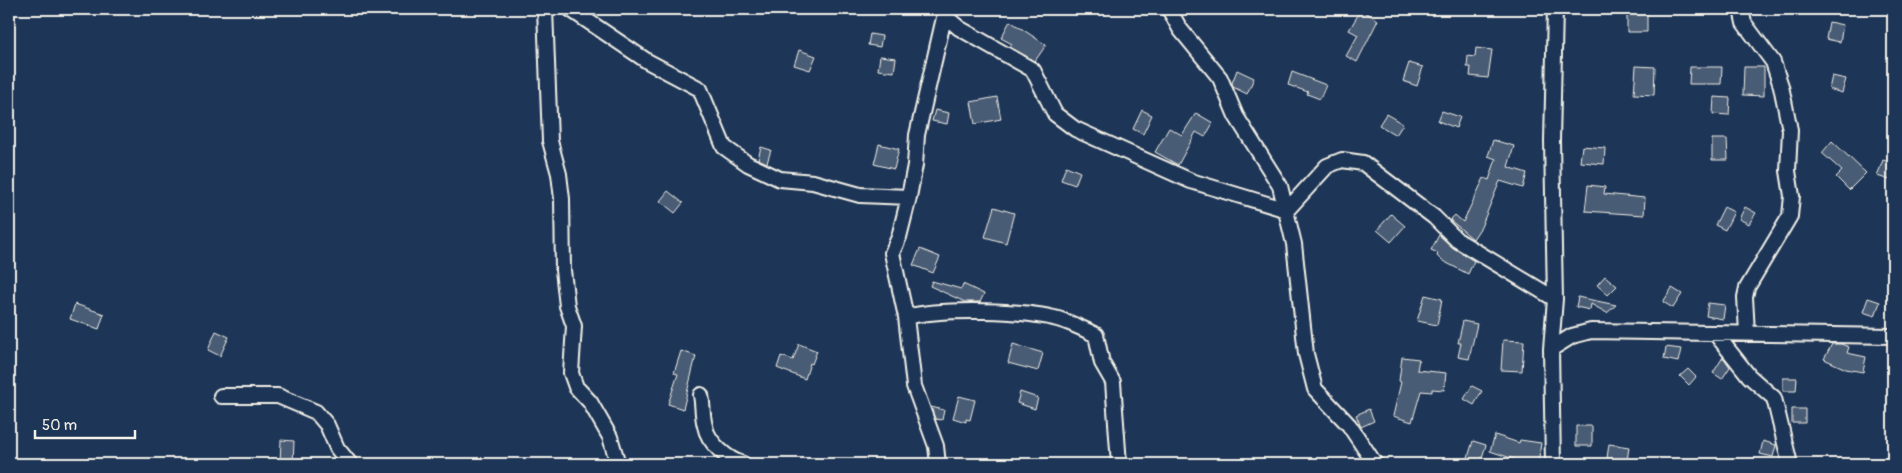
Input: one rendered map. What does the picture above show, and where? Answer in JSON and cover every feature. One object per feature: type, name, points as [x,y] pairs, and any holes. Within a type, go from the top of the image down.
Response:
[{"type":"street","points":[[545,9],[550,141],[559,174],[564,286],[567,306],[574,326],[571,373],[576,387],[590,402],[610,437],[618,464]]},
{"type":"street","points":[[570,9],[647,61],[700,90],[724,147],[748,164],[780,179],[813,182],[860,195],[909,197]]},
{"type":"street","points":[[1169,9],[1180,29],[1220,78],[1228,93],[1236,116],[1280,186],[1294,244],[1306,354],[1315,389],[1349,425],[1375,464]]},
{"type":"street","points":[[1553,464],[1551,349],[1554,298],[1552,141],[1555,9]]},
{"type":"street","points":[[1742,9],[1744,23],[1773,62],[1787,110],[1790,130],[1788,171],[1792,206],[1782,230],[1747,288],[1745,297],[1747,333]]},
{"type":"street","points":[[938,464],[936,446],[914,386],[906,317],[892,253],[899,237],[909,197],[915,165],[917,135],[945,12]]},
{"type":"street","points":[[945,12],[959,28],[1034,70],[1055,114],[1075,129],[1191,181],[1287,210]]},
{"type":"street","points":[[1287,210],[1327,166],[1342,160],[1363,163],[1434,217],[1457,240],[1554,298]]},
{"type":"street","points":[[906,317],[928,312],[1021,313],[1063,320],[1096,335],[1102,363],[1113,382],[1119,464]]},
{"type":"street","points":[[1551,349],[1572,336],[1591,331],[1893,336]]},
{"type":"street","points":[[1715,333],[1749,376],[1774,398],[1790,464]]},
{"type":"street","points":[[701,395],[705,428],[728,458],[744,464]]},
{"type":"street","points":[[221,396],[278,396],[316,412],[327,425],[337,448],[350,464]]},
{"type":"building","points":[[1361,10],[1378,20],[1357,62],[1346,56],[1358,35],[1349,30]]},
{"type":"building","points":[[1627,11],[1647,11],[1647,32],[1627,32]]},
{"type":"building","points":[[1010,21],[1046,45],[1035,61],[1010,47],[1012,44],[1001,38]]},
{"type":"building","points":[[1829,22],[1843,25],[1840,42],[1826,39]]},
{"type":"building","points":[[870,34],[882,36],[880,47],[868,45]]},
{"type":"building","points":[[1476,48],[1492,50],[1488,78],[1470,76],[1471,67],[1467,67],[1468,56],[1475,57]]},
{"type":"building","points":[[799,50],[816,56],[810,70],[794,65]]},
{"type":"building","points":[[880,56],[896,58],[894,72],[878,70]]},
{"type":"building","points":[[1409,63],[1423,67],[1417,86],[1403,81]]},
{"type":"building","points":[[1636,66],[1655,67],[1654,95],[1634,94]]},
{"type":"building","points":[[1690,67],[1722,67],[1721,84],[1689,84]]},
{"type":"building","points":[[1744,67],[1764,67],[1764,96],[1743,95]]},
{"type":"building","points":[[1237,70],[1254,78],[1247,94],[1233,87],[1232,83]]},
{"type":"building","points":[[1292,72],[1326,85],[1320,99],[1307,94],[1308,92],[1288,85]]},
{"type":"building","points":[[1832,76],[1846,79],[1842,93],[1829,89]]},
{"type":"building","points":[[997,97],[1001,119],[975,124],[971,102]]},
{"type":"building","points":[[1714,97],[1730,98],[1729,115],[1713,114]]},
{"type":"building","points":[[935,110],[949,113],[947,124],[932,121]]},
{"type":"building","points":[[1142,110],[1152,115],[1143,134],[1133,129]]},
{"type":"building","points":[[1442,111],[1460,117],[1456,128],[1438,121]]},
{"type":"building","points":[[1196,113],[1213,123],[1205,137],[1196,132],[1178,165],[1155,152],[1169,128],[1182,135]]},
{"type":"building","points":[[1386,114],[1403,124],[1396,135],[1379,125]]},
{"type":"building","points":[[1712,139],[1727,139],[1728,160],[1712,160]]},
{"type":"building","points":[[1493,140],[1514,146],[1508,167],[1527,173],[1523,188],[1500,181],[1481,227],[1473,239],[1450,220],[1455,215],[1463,222],[1484,178],[1489,180],[1496,159],[1488,156]]},
{"type":"building","points":[[1832,141],[1866,173],[1849,190],[1836,177],[1842,171],[1822,153]]},
{"type":"building","points":[[879,144],[899,149],[894,169],[874,164]]},
{"type":"building","points":[[1582,146],[1605,148],[1604,164],[1580,162]]},
{"type":"building","points":[[761,147],[771,150],[767,163],[758,159]]},
{"type":"building","points":[[1883,160],[1893,163],[1893,181],[1877,176]]},
{"type":"building","points":[[1066,166],[1080,172],[1075,185],[1061,180]]},
{"type":"building","points":[[1588,185],[1605,187],[1604,194],[1645,198],[1644,215],[1585,211]]},
{"type":"building","points":[[668,191],[683,203],[675,213],[660,201]]},
{"type":"building","points":[[994,207],[1014,213],[1006,243],[985,237]]},
{"type":"building","points":[[1724,207],[1734,212],[1725,230],[1715,225]]},
{"type":"building","points":[[1745,207],[1756,213],[1749,224],[1739,219]]},
{"type":"building","points":[[1391,214],[1405,226],[1391,242],[1377,230]]},
{"type":"building","points":[[1439,235],[1452,247],[1474,261],[1468,274],[1441,260],[1437,256],[1438,253],[1431,250]]},
{"type":"building","points":[[920,249],[940,257],[933,273],[913,265]]},
{"type":"building","points":[[1605,276],[1617,286],[1608,295],[1597,285]]},
{"type":"building","points":[[932,281],[961,289],[963,284],[984,294],[980,302],[965,302],[930,286]]},
{"type":"building","points":[[1672,288],[1682,294],[1673,308],[1663,302]]},
{"type":"building","points":[[1425,295],[1442,299],[1437,325],[1417,321]]},
{"type":"building","points":[[1578,297],[1616,305],[1607,313],[1591,304],[1590,310],[1576,307]]},
{"type":"building","points":[[1868,298],[1880,302],[1875,316],[1863,312]]},
{"type":"building","points":[[1708,303],[1725,305],[1723,319],[1706,316]]},
{"type":"building","points":[[75,304],[104,314],[99,329],[70,319]]},
{"type":"building","points":[[1463,321],[1477,324],[1469,359],[1458,357],[1461,343],[1458,343]]},
{"type":"building","points":[[216,331],[229,337],[220,356],[208,350]]},
{"type":"building","points":[[1503,340],[1524,341],[1522,371],[1501,370]]},
{"type":"building","points":[[799,344],[817,351],[812,364],[810,363],[805,379],[777,368],[781,356],[793,360]]},
{"type":"building","points":[[1013,344],[1043,353],[1038,371],[1008,363]]},
{"type":"building","points":[[1832,344],[1841,344],[1849,347],[1847,353],[1866,357],[1863,372],[1846,369],[1824,359]]},
{"type":"building","points":[[1666,347],[1681,349],[1678,362],[1664,359]]},
{"type":"building","points":[[681,351],[696,356],[683,409],[668,404],[678,374],[674,373]]},
{"type":"building","points":[[1402,357],[1419,359],[1417,370],[1446,373],[1444,390],[1432,389],[1432,392],[1421,391],[1412,422],[1393,416],[1401,382],[1399,381]]},
{"type":"building","points":[[1723,357],[1730,367],[1722,379],[1713,373]]},
{"type":"building","points":[[1688,369],[1696,377],[1689,385],[1680,376]]},
{"type":"building","points":[[1783,378],[1797,378],[1796,391],[1783,391]]},
{"type":"building","points":[[1472,386],[1482,391],[1474,405],[1464,399]]},
{"type":"building","points":[[1020,392],[1038,398],[1035,409],[1017,403]]},
{"type":"building","points":[[959,396],[975,400],[970,420],[966,419],[966,422],[953,418]]},
{"type":"building","points":[[931,407],[944,410],[942,420],[935,419]]},
{"type":"building","points":[[1369,409],[1374,421],[1361,427],[1356,415]]},
{"type":"building","points":[[1792,409],[1805,409],[1805,423],[1792,423]]},
{"type":"building","points":[[1576,426],[1592,426],[1592,446],[1576,446]]},
{"type":"building","points":[[1495,435],[1519,443],[1520,440],[1541,443],[1538,464],[1517,464],[1517,460],[1490,451]]},
{"type":"building","points":[[281,440],[294,441],[293,464],[280,464]]},
{"type":"building","points":[[1473,441],[1486,445],[1480,464],[1466,464]]},
{"type":"building","points":[[1763,441],[1776,445],[1773,457],[1760,454]]},
{"type":"building","points":[[1609,444],[1629,447],[1627,461],[1607,458]]}]
